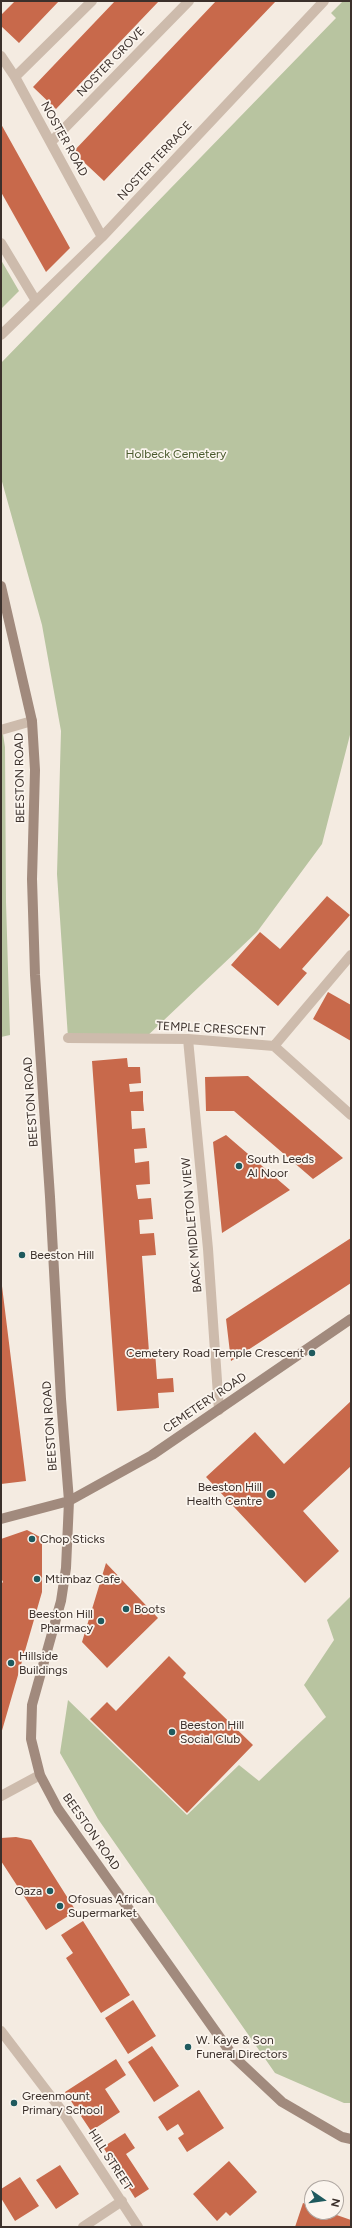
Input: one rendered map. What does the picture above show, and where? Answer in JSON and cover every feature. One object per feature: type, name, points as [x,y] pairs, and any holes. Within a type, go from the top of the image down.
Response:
[{"type":"street","points":[[15,77],[92,1]]},
{"type":"street","name":"NOSTER GROVE","points":[[51,142],[189,1]]},
{"type":"street","name":"NOSTER TERRACE","points":[[1,335],[102,237],[324,1]]},
{"type":"street","name":"NOSTER ROAD","points":[[1,56],[15,77],[102,237]]},
{"type":"street","points":[[1,243],[36,301]]},
{"type":"street","name":"BEESTON ROAD","points":[[1,586],[32,721],[35,770],[32,879],[35,974],[50,1197],[61,1399],[69,1501],[66,1568],[61,1601],[32,1705],[31,1739],[40,1775],[58,1809],[233,2056],[282,2102],[342,2137],[351,2139]]},
{"type":"street","points":[[1,730],[32,721]]},
{"type":"street","points":[[274,1046],[350,957]]},
{"type":"street","name":"TEMPLE CRESCENT","points":[[68,1038],[188,1039],[274,1046],[351,1115]]},
{"type":"street","name":"BACK MIDDLETON VIEW","points":[[188,1039],[208,1249],[219,1410]]},
{"type":"street","name":"CEMETERY ROAD","points":[[1,1519],[69,1501],[152,1455],[351,1319]]},
{"type":"street","points":[[1,1796],[40,1775]]},
{"type":"street","name":"HILL STREET","points":[[1,2031],[62,2111],[138,2227]]},
{"type":"street","points":[[83,2227],[122,2202]]},
{"type":"green space","name":"Holbeck Cemetery","points":[[343,1],[351,1],[351,731],[322,844],[257,932],[144,1039],[68,1038],[57,874],[61,731],[42,625],[1,478],[1,363],[336,18],[331,13]]},
{"type":"green space","points":[[1,260],[19,291],[1,309]]},
{"type":"green space","points":[[1,721],[5,747],[6,902],[10,1035],[1,1037]]},
{"type":"green space","points":[[351,1596],[351,2103],[344,2103],[275,2073],[98,1819],[60,1753],[68,1700],[187,1815],[239,1765],[259,1781],[326,1717],[304,1685],[334,1640],[327,1620]]},
{"type":"building","points":[[15,1],[59,1],[19,43],[1,26],[1,15]]},
{"type":"building","points":[[115,1],[159,1],[56,109],[33,87]]},
{"type":"building","points":[[216,1],[276,1],[104,181],[73,152]]},
{"type":"building","points":[[1,124],[70,248],[46,272],[1,192]]},
{"type":"building","points":[[327,896],[350,915],[302,969],[307,973],[278,1006],[231,965],[260,932],[280,949]]},
{"type":"building","points":[[328,992],[351,1005],[351,1041],[313,1019]]},
{"type":"building","points":[[127,1058],[128,1067],[140,1067],[141,1083],[129,1084],[130,1092],[143,1091],[144,1111],[131,1111],[132,1129],[145,1128],[147,1148],[134,1149],[135,1163],[149,1161],[150,1184],[136,1185],[138,1199],[151,1198],[153,1219],[139,1220],[140,1234],[154,1233],[156,1255],[142,1256],[149,1352],[155,1351],[157,1379],[173,1378],[174,1392],[158,1393],[159,1408],[117,1411],[92,1061]]},
{"type":"building","points":[[248,1076],[343,1158],[313,1179],[234,1111],[206,1111],[205,1077]]},
{"type":"building","name":"South Leeds Al Noor","points":[[226,1135],[290,1190],[222,1233],[213,1142]]},
{"type":"building","points":[[351,1238],[351,1283],[231,1361],[226,1319]]},
{"type":"building","points":[[1,1278],[26,1481],[1,1484]]},
{"type":"building","name":"Beeston Hill Health Centre","points":[[351,1401],[351,1466],[303,1511],[339,1551],[305,1583],[206,1477],[255,1432],[284,1464]]},
{"type":"building","name":"Hillside Buildings","points":[[27,1530],[42,1538],[42,1592],[1,1734],[1,1584],[3,1582],[1,1578],[1,1539]]},
{"type":"building","points":[[106,1563],[158,1618],[107,1668],[82,1642]]},
{"type":"building","name":"Beeston Hill Social Club","points":[[169,1656],[186,1673],[183,1677],[253,1745],[187,1813],[90,1719],[107,1702],[116,1711]]},
{"type":"building","points":[[16,1837],[31,1840],[76,1911],[46,1930],[1,1861],[1,1838]]},
{"type":"building","points":[[83,1921],[130,1995],[101,2013],[66,1958],[73,1953],[61,1935]]},
{"type":"building","points":[[133,2000],[156,2036],[128,2054],[105,2018]]},
{"type":"building","points":[[152,2046],[179,2086],[154,2102],[128,2062]]},
{"type":"building","points":[[116,2059],[126,2075],[105,2089],[120,2112],[91,2131],[65,2092]]},
{"type":"building","points":[[199,2090],[224,2128],[187,2152],[178,2138],[184,2134],[178,2124],[167,2131],[158,2117]]},
{"type":"building","points":[[125,2133],[135,2148],[126,2154],[149,2189],[135,2198],[103,2147]]},
{"type":"building","points":[[229,2161],[257,2192],[230,2216],[226,2212],[217,2221],[193,2194]]},
{"type":"building","points":[[60,2165],[79,2194],[56,2209],[36,2180]]},
{"type":"building","points":[[20,2177],[39,2206],[15,2221],[1,2198],[1,2189]]},
{"type":"building","points":[[303,2203],[304,2220],[344,2220],[344,2218],[351,2220],[351,2227],[295,2227]]},
{"type":"place","name":"South Leeds Al Noor","points":[[239,1166]]},
{"type":"place","name":"Beeston Hill","points":[[22,1255]]},
{"type":"place","name":"Cemetery Road Temple Crescent","points":[[312,1353]]},
{"type":"place","name":"Beeston Hill Health Centre","points":[[271,1494]]},
{"type":"place","name":"Chop Sticks","points":[[32,1539]]},
{"type":"place","name":"Mtimbaz Cafe","points":[[37,1579]]},
{"type":"place","name":"Boots","points":[[126,1609]]},
{"type":"place","name":"Beeston Hill Pharmacy","points":[[101,1621]]},
{"type":"place","name":"Hillside Buildings","points":[[11,1663]]},
{"type":"place","name":"Beeston Hill Social Club","points":[[172,1732]]},
{"type":"place","name":"Oaza","points":[[50,1891]]},
{"type":"place","name":"Ofosuas African Supermarket","points":[[60,1906]]},
{"type":"place","name":"W. Kaye & Son Funeral Directors","points":[[188,2047]]},
{"type":"place","name":"Greenmount Primary School","points":[[14,2103]]}]
